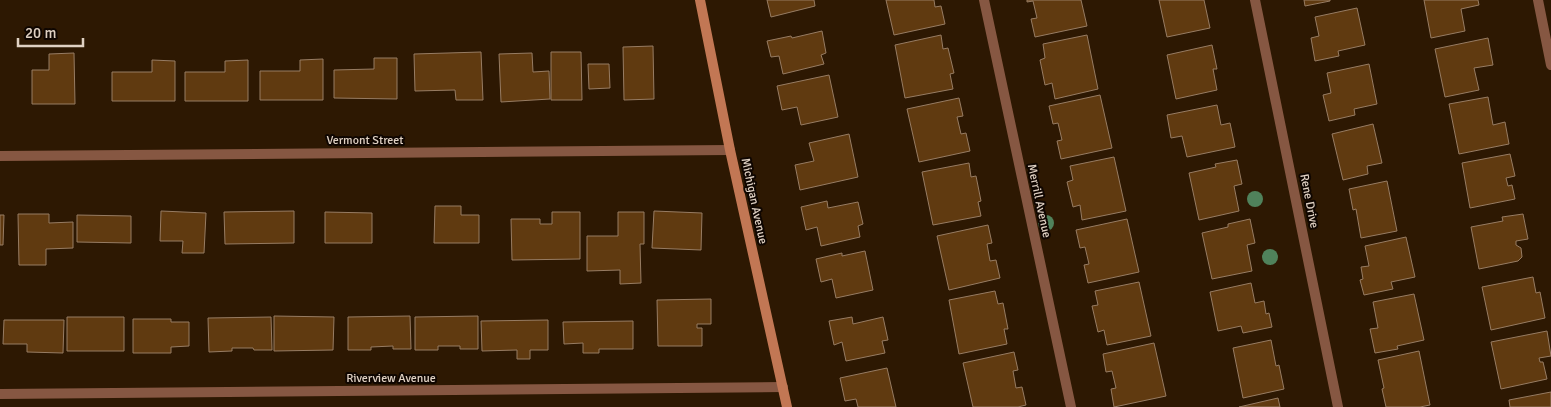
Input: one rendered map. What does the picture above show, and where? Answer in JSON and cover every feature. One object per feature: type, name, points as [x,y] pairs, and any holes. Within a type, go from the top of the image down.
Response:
[{"type":"street","name":"Michigan Avenue","points":[[700,0],[730,150],[787,407]]},
{"type":"street","name":"Merrill Avenue","points":[[984,0],[1071,407]]},
{"type":"street","name":"Rene Drive","points":[[1256,0],[1338,407]]},
{"type":"street","points":[[1538,0],[1551,65]]},
{"type":"street","name":"Vermont Street","points":[[0,156],[730,150]]},
{"type":"street","name":"Riverview Avenue","points":[[0,394],[783,387]]},
{"type":"building","points":[[767,0],[814,0],[815,6],[771,17]]},
{"type":"building","points":[[886,0],[934,0],[935,7],[941,6],[945,24],[894,35]]},
{"type":"building","points":[[1027,0],[1081,0],[1087,26],[1035,37],[1031,19],[1037,18],[1033,1],[1027,2]]},
{"type":"building","points":[[1159,0],[1204,0],[1210,28],[1167,37]]},
{"type":"building","points":[[1304,0],[1330,0],[1330,1],[1305,6]]},
{"type":"building","points":[[1424,0],[1478,0],[1479,5],[1461,9],[1465,31],[1431,38]]},
{"type":"building","points":[[1357,8],[1365,45],[1338,51],[1339,56],[1315,61],[1311,38],[1319,36],[1315,17]]},
{"type":"building","points":[[822,31],[826,53],[821,55],[824,64],[783,74],[779,56],[771,57],[767,41],[791,36],[792,38]]},
{"type":"building","points":[[941,35],[943,49],[948,48],[954,73],[950,74],[953,89],[905,98],[895,45]]},
{"type":"building","points":[[1087,35],[1098,89],[1055,99],[1052,83],[1045,85],[1040,60],[1045,58],[1043,44]]},
{"type":"building","points":[[1488,38],[1493,65],[1474,68],[1479,90],[1445,97],[1435,49]]},
{"type":"building","points":[[1212,45],[1217,69],[1213,69],[1217,90],[1176,99],[1167,55]]},
{"type":"building","points":[[653,46],[654,99],[624,100],[623,47]]},
{"type":"building","points":[[481,52],[483,100],[456,100],[455,90],[415,91],[414,54]]},
{"type":"building","points":[[551,52],[581,52],[582,100],[551,100]]},
{"type":"building","points":[[74,53],[75,104],[32,104],[32,70],[49,70],[49,54]]},
{"type":"building","points":[[532,53],[533,72],[549,71],[550,99],[501,102],[499,54]]},
{"type":"building","points":[[374,58],[397,58],[397,99],[334,98],[334,70],[374,69]]},
{"type":"building","points":[[323,59],[323,100],[260,100],[260,71],[300,71],[300,60]]},
{"type":"building","points":[[152,60],[175,61],[175,101],[112,101],[112,72],[152,72]]},
{"type":"building","points":[[248,60],[248,101],[185,101],[185,72],[225,72],[225,61]]},
{"type":"building","points":[[588,64],[609,64],[610,88],[589,89]]},
{"type":"building","points":[[1369,64],[1377,104],[1354,109],[1355,115],[1329,121],[1323,95],[1331,93],[1327,73]]},
{"type":"building","points":[[829,75],[838,117],[801,125],[797,107],[782,110],[777,86]]},
{"type":"building","points":[[1100,95],[1112,148],[1061,159],[1057,141],[1062,140],[1058,123],[1053,124],[1049,106]]},
{"type":"building","points":[[1488,97],[1493,125],[1505,122],[1509,144],[1459,154],[1449,104]]},
{"type":"building","points":[[959,98],[963,116],[957,117],[961,134],[966,133],[970,151],[919,162],[907,109]]},
{"type":"building","points":[[1217,105],[1221,125],[1230,123],[1235,147],[1187,157],[1182,136],[1171,138],[1167,115]]},
{"type":"building","points":[[1373,124],[1382,163],[1367,166],[1368,174],[1343,180],[1332,134]]},
{"type":"building","points":[[849,134],[858,177],[800,190],[795,165],[814,161],[809,143]]},
{"type":"building","points":[[1510,154],[1515,176],[1506,178],[1508,186],[1512,185],[1515,199],[1470,208],[1462,163]]},
{"type":"building","points":[[1114,157],[1126,211],[1082,220],[1080,205],[1073,207],[1067,182],[1073,180],[1070,166]]},
{"type":"building","points":[[1237,160],[1242,184],[1234,186],[1239,211],[1199,220],[1189,173],[1216,167],[1215,164]]},
{"type":"building","points":[[969,163],[971,177],[976,176],[981,201],[978,202],[981,216],[933,225],[922,172]]},
{"type":"building","points":[[1387,181],[1397,231],[1361,238],[1356,209],[1353,210],[1349,189]]},
{"type":"building","points":[[827,201],[828,208],[858,202],[863,224],[858,226],[860,237],[821,246],[817,227],[806,230],[801,207]]},
{"type":"building","points":[[435,206],[461,206],[461,215],[479,215],[479,243],[434,243]]},
{"type":"building","points":[[161,211],[206,213],[204,253],[182,253],[183,241],[160,241]]},
{"type":"building","points":[[294,211],[294,243],[225,244],[224,212]]},
{"type":"building","points":[[654,211],[702,213],[701,250],[652,248]]},
{"type":"building","points":[[325,212],[372,213],[372,243],[325,243]]},
{"type":"building","points":[[552,212],[580,212],[580,259],[512,260],[511,219],[540,219],[540,224],[552,224]]},
{"type":"building","points":[[618,212],[644,212],[644,244],[640,244],[641,283],[620,284],[620,270],[587,271],[587,236],[618,236]]},
{"type":"building","points":[[18,214],[49,214],[49,223],[73,222],[73,248],[46,249],[46,265],[19,265]]},
{"type":"building","points":[[1523,214],[1528,239],[1516,241],[1516,245],[1521,248],[1522,257],[1518,261],[1479,269],[1471,227],[1503,221],[1502,217]]},
{"type":"building","points":[[0,215],[4,215],[3,245],[0,245]]},
{"type":"building","points":[[77,215],[131,216],[131,243],[77,242]]},
{"type":"building","points":[[1127,219],[1139,272],[1088,283],[1084,265],[1089,264],[1085,247],[1080,248],[1076,230]]},
{"type":"building","points":[[1250,219],[1255,243],[1247,245],[1252,271],[1212,279],[1202,233],[1228,227],[1228,224]]},
{"type":"building","points":[[988,225],[992,243],[987,244],[990,261],[996,260],[1000,278],[949,290],[937,236]]},
{"type":"building","points":[[1406,237],[1415,277],[1391,282],[1393,289],[1364,295],[1360,280],[1363,279],[1361,267],[1369,266],[1365,246]]},
{"type":"building","points":[[865,251],[873,290],[836,298],[832,279],[821,282],[816,259],[842,253],[842,256]]},
{"type":"building","points":[[1533,277],[1536,293],[1540,292],[1545,318],[1491,330],[1482,287]]},
{"type":"building","points":[[1139,282],[1151,336],[1107,345],[1104,330],[1098,332],[1092,306],[1098,305],[1095,291]]},
{"type":"building","points":[[1251,283],[1255,303],[1264,301],[1266,314],[1269,313],[1272,327],[1243,333],[1241,326],[1218,331],[1210,292]]},
{"type":"building","points":[[995,291],[998,304],[1003,303],[1008,329],[1004,329],[1007,344],[959,354],[949,300]]},
{"type":"building","points":[[1414,294],[1424,340],[1397,346],[1398,349],[1375,353],[1370,329],[1378,328],[1373,302]]},
{"type":"building","points":[[711,299],[711,324],[697,324],[697,328],[702,328],[702,346],[658,346],[657,300]]},
{"type":"building","points":[[274,316],[334,317],[333,350],[274,351]]},
{"type":"building","points":[[410,316],[411,349],[393,349],[393,346],[371,347],[371,350],[348,350],[348,317]]},
{"type":"building","points":[[478,316],[478,349],[460,349],[460,346],[438,346],[438,350],[415,350],[415,317]]},
{"type":"building","points":[[67,317],[124,317],[124,351],[67,351]]},
{"type":"building","points":[[271,317],[272,350],[232,348],[232,351],[209,352],[208,318]]},
{"type":"building","points":[[852,317],[853,324],[883,317],[888,340],[882,341],[885,353],[846,361],[842,342],[834,345],[829,321]]},
{"type":"building","points":[[133,319],[171,319],[171,322],[189,322],[189,346],[171,347],[171,353],[133,353]]},
{"type":"building","points":[[4,320],[64,320],[63,353],[27,352],[27,344],[3,344]]},
{"type":"building","points":[[548,320],[548,350],[530,350],[530,359],[517,359],[517,350],[482,351],[481,321]]},
{"type":"building","points":[[633,321],[633,349],[599,349],[599,353],[583,353],[583,343],[564,344],[563,322]]},
{"type":"building","points":[[1547,331],[1551,356],[1539,358],[1540,362],[1543,362],[1547,379],[1501,389],[1491,342]]},
{"type":"building","points":[[1271,340],[1276,366],[1279,365],[1284,389],[1243,398],[1233,348]]},
{"type":"building","points":[[1154,343],[1166,396],[1114,407],[1111,389],[1116,388],[1112,371],[1106,372],[1103,354]]},
{"type":"building","points":[[1419,351],[1430,405],[1420,407],[1386,407],[1378,360]]},
{"type":"building","points":[[1014,352],[1018,370],[1013,371],[1016,388],[1022,387],[1026,405],[1018,407],[973,407],[963,363]]},
{"type":"building","points":[[887,368],[896,407],[858,407],[856,399],[845,401],[840,378]]},
{"type":"building","points":[[1551,392],[1551,407],[1510,407],[1509,400]]},
{"type":"building","points":[[1278,398],[1280,407],[1239,407]]}]
